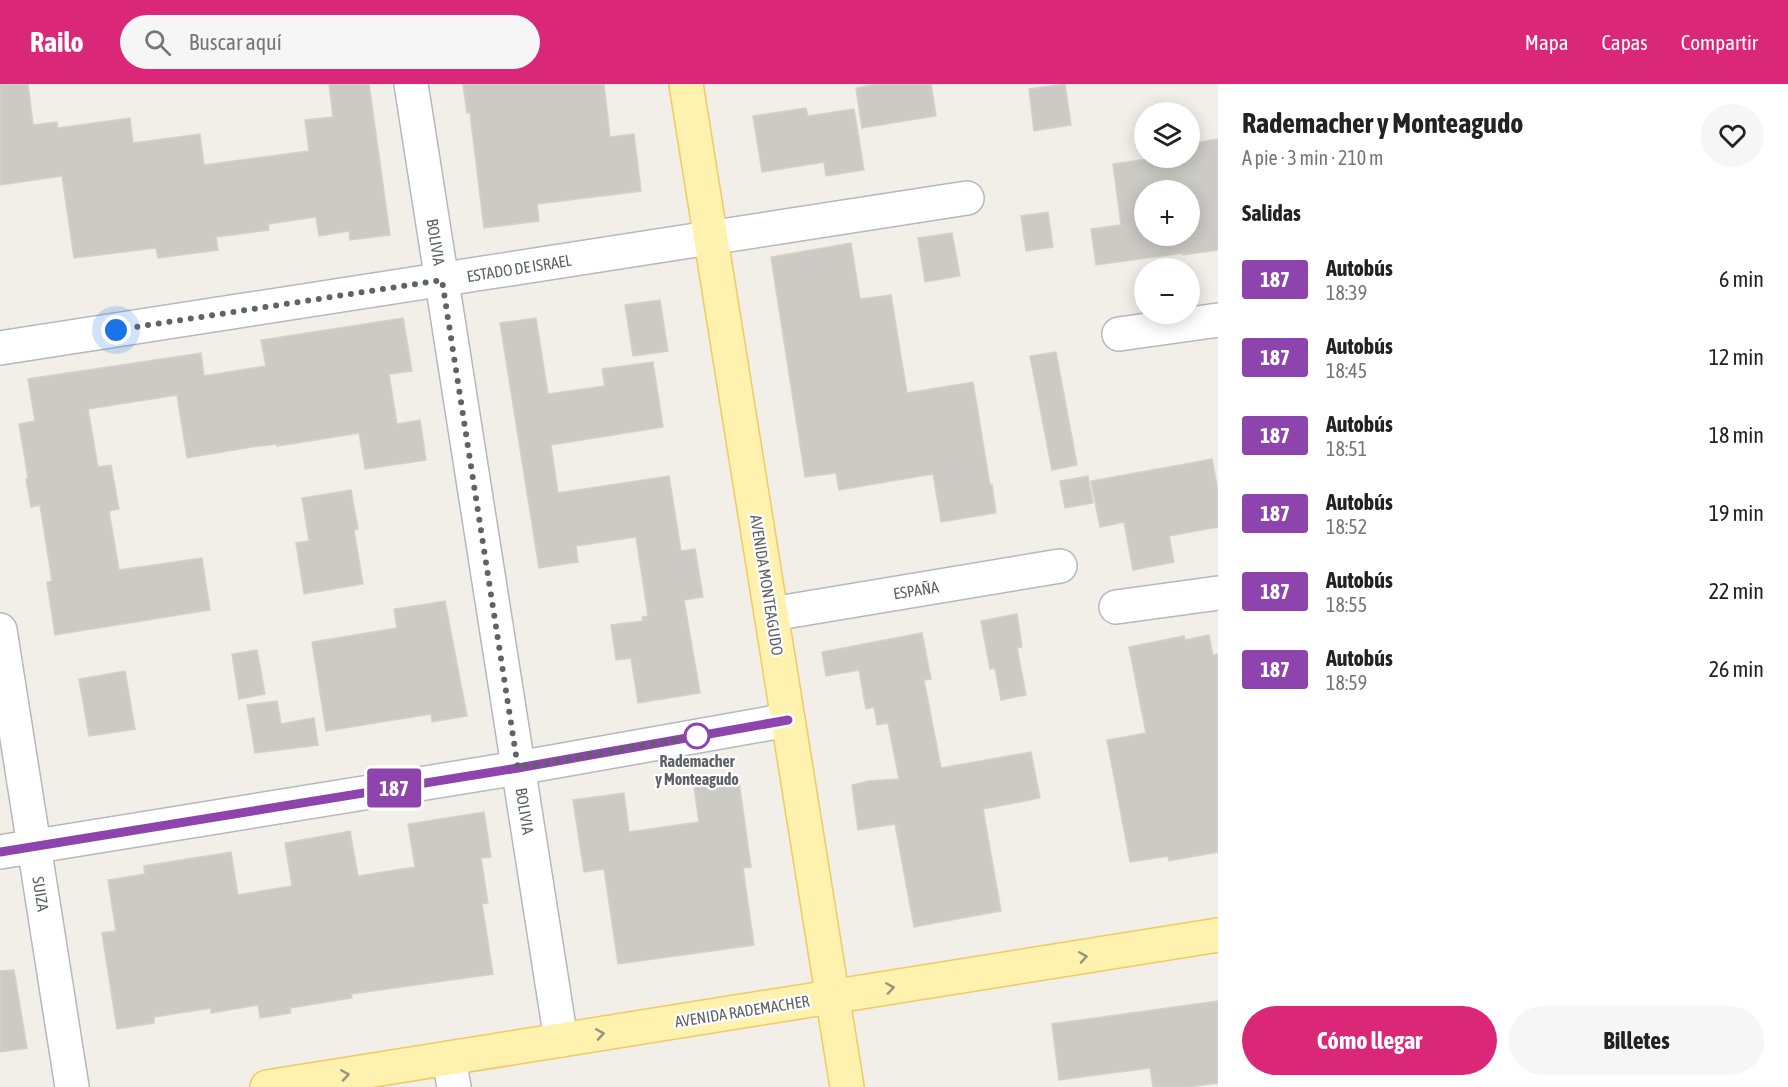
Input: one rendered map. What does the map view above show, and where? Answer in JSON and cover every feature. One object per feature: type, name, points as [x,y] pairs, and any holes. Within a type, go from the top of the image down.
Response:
[{"type":"main road","name":"AVENIDA MONTEAGUDO","points":[[686,84],[847,1087]]},
{"type":"main road","name":"AVENIDA RADEMACHER","points":[[267,1087],[451,1073],[561,1040],[1218,935]]},
{"type":"street","name":"BOLIVIA","points":[[411,84],[561,1040]]},
{"type":"street","name":"ESTADO DE ISRAEL","points":[[0,348],[967,198]]},
{"type":"street","points":[[1119,334],[1218,320]]},
{"type":"street","name":"ESPAÑA","points":[[772,614],[1060,566]]},
{"type":"street","points":[[1116,607],[1218,593]]},
{"type":"street","name":"SUIZA","points":[[0,630],[72,1087]]},
{"type":"street","points":[[0,852],[518,768],[788,720]]},
{"type":"building","points":[[0,84],[28,84],[33,125],[57,122],[58,128],[130,118],[133,143],[200,134],[204,165],[309,151],[305,120],[333,117],[329,84],[369,84],[390,235],[350,240],[349,231],[319,236],[316,217],[268,224],[269,230],[216,237],[218,250],[158,258],[156,248],[74,258],[62,176],[0,185]]},
{"type":"building","points":[[463,84],[604,84],[610,137],[634,134],[641,191],[537,204],[539,221],[484,228],[470,113],[467,113]]},
{"type":"building","points":[[878,84],[931,84],[936,116],[862,128],[856,88]]},
{"type":"building","points":[[1065,84],[1071,125],[1034,131],[1029,89]]},
{"type":"building","points":[[806,108],[808,116],[854,109],[864,170],[826,176],[824,162],[762,172],[753,116]]},
{"type":"building","points":[[1218,139],[1218,250],[1134,258],[1096,265],[1091,229],[1121,225],[1113,164],[1134,161],[1134,168],[1200,168],[1200,142]]},
{"type":"building","points":[[1048,212],[1053,247],[1026,251],[1021,216]]},
{"type":"building","points":[[952,233],[960,276],[925,282],[918,238]]},
{"type":"building","points":[[851,243],[860,299],[891,295],[907,393],[973,382],[996,513],[941,522],[933,474],[839,490],[836,473],[805,477],[771,257]]},
{"type":"building","points":[[660,300],[668,351],[633,356],[625,305]]},
{"type":"building","points":[[403,318],[412,371],[389,374],[397,424],[420,420],[426,460],[365,469],[359,433],[187,458],[177,395],[88,409],[98,467],[111,465],[119,509],[109,511],[119,570],[202,558],[210,610],[55,635],[47,582],[52,581],[40,505],[31,507],[19,424],[35,421],[28,379],[201,353],[204,376],[266,366],[261,340]]},
{"type":"building","points":[[536,318],[548,394],[605,386],[602,369],[653,362],[663,427],[551,445],[558,493],[669,476],[681,551],[695,549],[703,597],[684,600],[700,693],[638,703],[631,658],[616,660],[611,625],[643,621],[642,617],[648,616],[636,537],[576,546],[578,562],[539,568],[500,323]]},
{"type":"building","points":[[1056,352],[1077,465],[1052,470],[1030,356]]},
{"type":"building","points":[[1212,459],[1218,491],[1218,527],[1169,536],[1174,562],[1133,570],[1124,522],[1100,527],[1091,481]]},
{"type":"building","points":[[1088,476],[1093,503],[1065,508],[1060,481]]},
{"type":"building","points":[[351,490],[358,529],[354,530],[363,584],[304,594],[296,543],[309,541],[302,498]]},
{"type":"building","points":[[445,601],[467,716],[432,722],[431,714],[326,731],[312,642],[397,628],[394,609]]},
{"type":"building","points":[[1017,614],[1022,647],[1017,648],[1026,695],[1001,700],[995,668],[990,669],[981,621]]},
{"type":"building","points":[[922,633],[931,679],[924,680],[941,768],[1031,752],[1040,798],[983,809],[1001,911],[914,927],[895,824],[858,830],[852,785],[869,781],[899,779],[888,723],[877,725],[874,707],[866,709],[859,670],[826,676],[822,652]]},
{"type":"building","points":[[1209,635],[1213,655],[1218,654],[1218,852],[1169,861],[1168,856],[1130,862],[1107,740],[1146,733],[1129,647],[1184,636],[1185,640]]},
{"type":"building","points":[[257,650],[265,694],[239,699],[232,654]]},
{"type":"building","points":[[125,671],[135,729],[89,736],[79,679]]},
{"type":"building","points":[[277,701],[281,724],[314,718],[318,745],[255,753],[247,705]]},
{"type":"building","points":[[739,781],[751,867],[743,868],[754,945],[618,964],[604,869],[584,872],[573,800],[624,793],[629,832],[699,822],[694,787]]},
{"type":"building","points":[[484,812],[491,857],[481,858],[488,903],[482,904],[493,974],[351,994],[352,998],[290,1008],[291,1013],[260,1018],[258,1005],[211,1013],[211,1008],[154,1017],[154,1023],[117,1029],[102,933],[116,931],[108,880],[145,874],[144,866],[231,852],[238,895],[292,886],[285,843],[350,831],[358,876],[415,867],[408,824]]},
{"type":"building","points":[[14,970],[27,1048],[0,1052],[0,971]]},
{"type":"building","points":[[1218,1001],[1218,1083],[1188,1087],[1153,1087],[1150,1068],[1059,1080],[1052,1024]]},
{"type":"bus line","name":"187","points":[[0,852],[518,768],[788,720]]},
{"type":"place","name":"Rademacher y Monteagudo","points":[[697,736]]},
{"type":"route","points":[[116,330],[442,280],[518,768],[697,736]]}]
